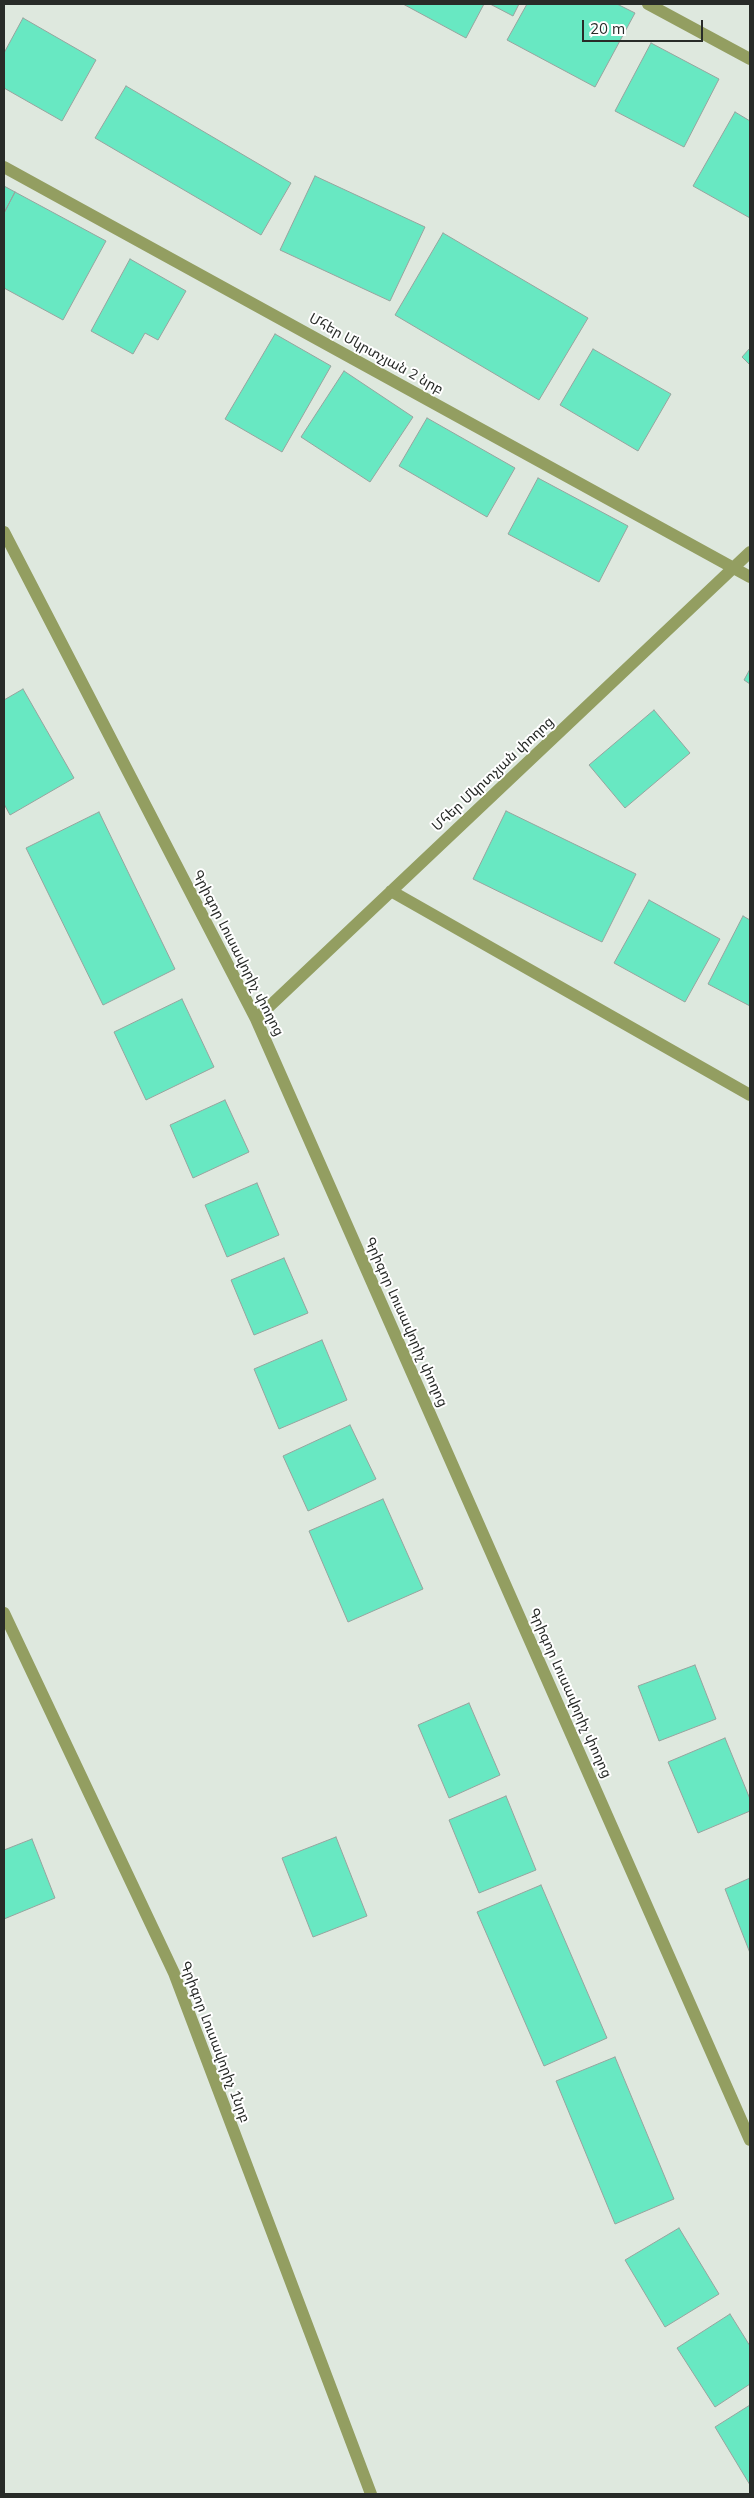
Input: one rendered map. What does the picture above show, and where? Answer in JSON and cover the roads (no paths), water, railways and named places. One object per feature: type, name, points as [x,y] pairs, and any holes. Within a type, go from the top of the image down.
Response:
[{"type":"street","points":[[648,4],[750,58]]},
{"type":"street","name":"Մհեր Մկրտչյան 2 նրբ","points":[[4,167],[750,577]]},
{"type":"street","name":"Գրիգոր Լուսավորիչ փողոց","points":[[4,532],[256,1019],[750,2140]]},
{"type":"street","name":"Մհեր Մկրտչյան փողոց","points":[[256,1019],[750,552]]},
{"type":"street","points":[[391,891],[750,1095]]},
{"type":"street","name":"Գրիգոր Լուսավորիչ 1նրբ","points":[[4,1613],[174,1973],[370,2494]]}]
